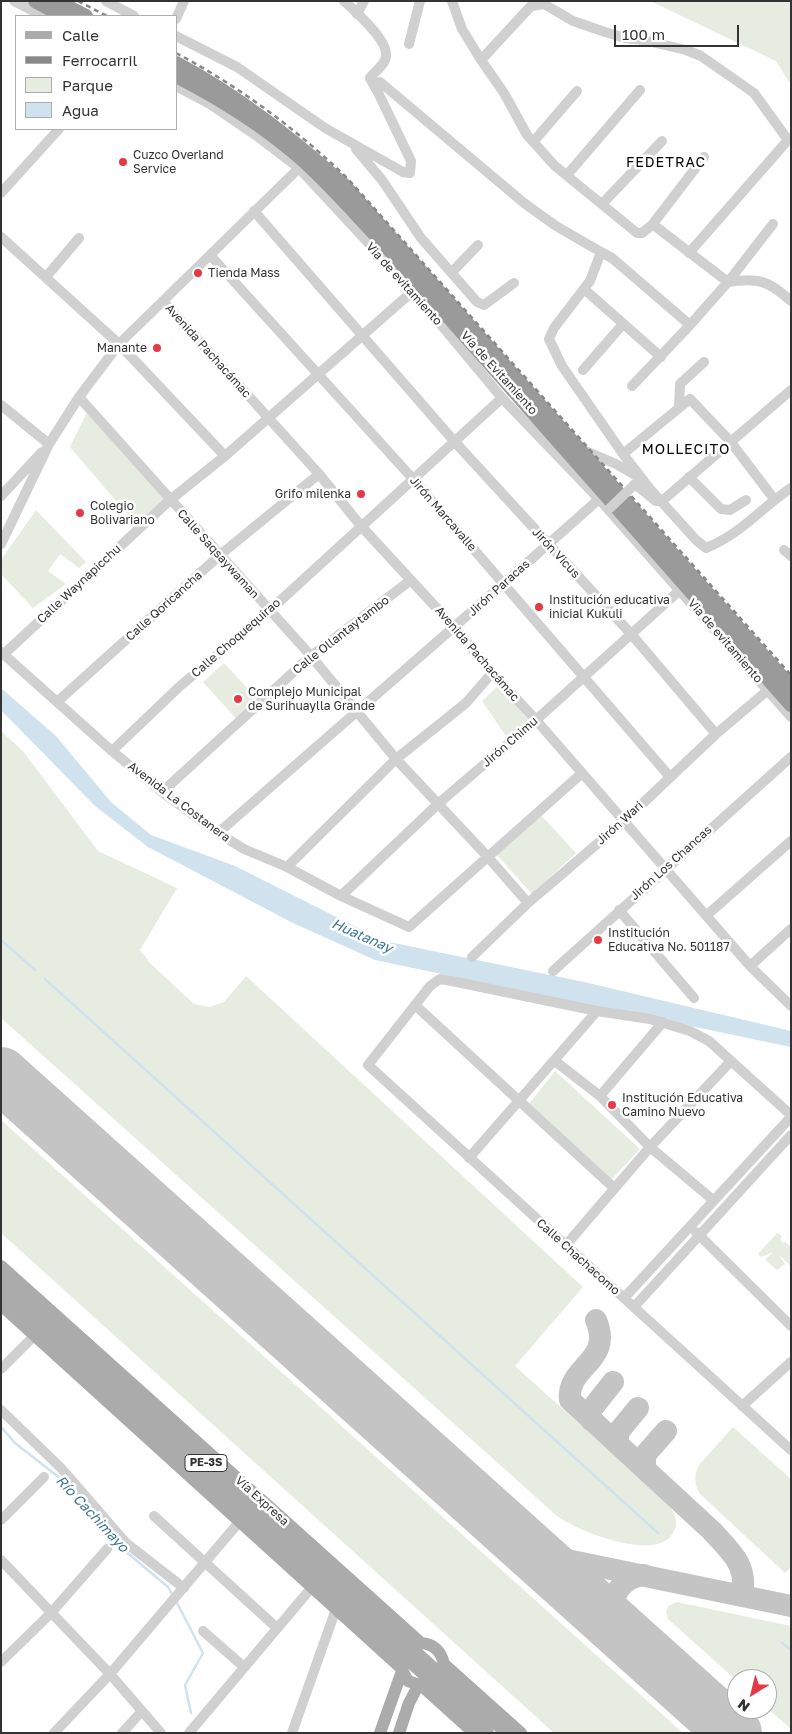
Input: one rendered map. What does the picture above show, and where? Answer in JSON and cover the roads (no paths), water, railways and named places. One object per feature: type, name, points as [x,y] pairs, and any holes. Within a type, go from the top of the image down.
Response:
[{"type":"highway","points":[[35,1],[61,15]]},
{"type":"highway","points":[[57,1],[84,15]]},
{"type":"highway","name":"Vía de Evitamiento","points":[[178,64],[236,98],[290,138],[343,184],[791,687]]},
{"type":"highway","name":"Vía de Evitamiento","points":[[178,77],[253,122],[298,156],[339,196],[384,244],[791,705]]},
{"type":"main road","name":"Vía Expresa","points":[[1,1266],[176,1424],[407,1657],[408,1680],[432,1679],[521,1733]]},
{"type":"main road","name":"Vía Expresa","points":[[1,1278],[80,1356],[407,1657]]},
{"type":"main road","name":"Vía Expresa","points":[[1,1291],[80,1356]]},
{"type":"main road","name":"Vía Expresa","points":[[1,1305],[336,1610],[407,1657]]},
{"type":"main road","points":[[80,1356],[115,1368]]},
{"type":"main road","points":[[80,1356],[95,1390]]},
{"type":"main road","points":[[176,1424],[189,1455]]},
{"type":"main road","points":[[155,1444],[189,1455]]},
{"type":"main road","name":"Vía Expresa","points":[[407,1657],[434,1646],[439,1651],[432,1679]]},
{"type":"main road","points":[[380,1733],[407,1657]]},
{"type":"main road","name":"Vía Expresa","points":[[432,1679],[474,1733]]},
{"type":"main road","name":"Vía Expresa","points":[[432,1679],[488,1733]]},
{"type":"main road","name":"Vía Expresa","points":[[432,1679],[506,1733]]},
{"type":"main road","points":[[399,1733],[409,1703],[432,1679]]},
{"type":"street","points":[[14,1],[41,15]]},
{"type":"street","points":[[106,1],[132,15]]},
{"type":"street","points":[[178,15],[184,1]]},
{"type":"street","points":[[178,37],[237,67],[352,145],[403,172],[410,173],[411,161],[370,78],[384,62],[385,51],[381,40],[344,1]]},
{"type":"street","points":[[357,14],[364,1]]},
{"type":"street","points":[[410,44],[420,1]]},
{"type":"street","points":[[452,1],[462,29],[504,93],[528,135],[555,166],[637,233],[642,233],[652,225],[704,157]]},
{"type":"street","points":[[481,60],[530,6],[543,2],[573,21],[625,38],[643,40],[686,50],[700,56],[754,93],[788,140],[769,159],[689,253]]},
{"type":"street","points":[[376,89],[374,84],[380,82],[524,203],[556,226],[612,258],[690,325]]},
{"type":"street","name":"Via de evitamiento","points":[[178,87],[210,104],[299,168],[413,291],[502,398],[599,499],[791,717]]},
{"type":"street","points":[[567,175],[640,90]]},
{"type":"street","points":[[534,141],[577,91]]},
{"type":"street","points":[[1,193],[58,130]]},
{"type":"street","points":[[602,204],[662,142]]},
{"type":"street","points":[[352,145],[382,180],[421,238],[481,305],[514,283]]},
{"type":"street","points":[[1,544],[49,444],[79,397],[119,344],[299,168]]},
{"type":"street","name":"Jirón Vicus","points":[[254,212],[454,441],[632,635],[716,734]]},
{"type":"street","points":[[632,386],[661,357],[728,282],[773,224]]},
{"type":"street","points":[[652,225],[728,282],[758,280],[769,283],[791,301]]},
{"type":"street","points":[[1,238],[119,344],[225,456]]},
{"type":"street","points":[[46,277],[79,238]]},
{"type":"street","points":[[452,272],[478,246]]},
{"type":"street","points":[[601,252],[590,281],[554,328],[549,339],[562,366],[623,454],[650,489]]},
{"type":"street","name":"Jirón Marcavalle","points":[[210,255],[414,480],[670,777]]},
{"type":"street","points":[[584,289],[661,357]]},
{"type":"street","points":[[269,418],[413,291]]},
{"type":"street","name":"Avenida Pachacámac","points":[[164,302],[319,474],[361,526],[455,628],[492,674],[536,720],[750,966],[791,1006]]},
{"type":"street","points":[[583,370],[623,324]]},
{"type":"street","points":[[678,408],[680,384],[704,362]]},
{"type":"street","points":[[610,508],[635,484],[656,502],[662,501],[791,390]]},
{"type":"street","name":"Calle Saqsaywaman","points":[[79,397],[311,656],[396,759],[439,803],[528,903]]},
{"type":"street","points":[[361,526],[414,480],[502,398]]},
{"type":"street","points":[[623,454],[687,401],[693,401],[730,441],[774,499]]},
{"type":"street","points":[[1,405],[49,444]]},
{"type":"street","name":"Calle Waynapicchu","points":[[2,653],[170,500],[269,418]]},
{"type":"street","points":[[1,496],[49,444]]},
{"type":"street","points":[[581,449],[628,470],[650,489],[696,540],[706,548],[747,525],[774,499],[791,488]]},
{"type":"street","name":"Calle Qoricancha","points":[[57,702],[220,555],[319,474]]},
{"type":"street","points":[[689,477],[721,509],[730,510],[746,500]]},
{"type":"street","name":"Jirón Paracas","points":[[218,833],[356,711],[455,628],[599,499]]},
{"type":"street","name":"Calle Choquequirao","points":[[112,751],[180,686],[269,611],[361,526]]},
{"type":"street","name":"Calle Ollantaytambo","points":[[162,792],[311,656],[411,580]]},
{"type":"street","name":"Jirón Chimu","points":[[341,896],[439,803],[536,720],[680,590]]},
{"type":"street","name":"Avenida La Costanera","points":[[2,653],[112,751],[162,792],[218,833],[244,849],[287,866],[341,896],[409,927],[487,856]]},
{"type":"street","points":[[287,866],[396,759],[466,703],[492,674]]},
{"type":"street","name":"Jirón Wari","points":[[472,957],[528,903],[624,821],[716,734],[768,690]]},
{"type":"street","name":"Jirón Los Chancas","points":[[553,971],[665,868],[791,757]]},
{"type":"street","points":[[487,856],[581,774]]},
{"type":"street","points":[[707,915],[791,841]]},
{"type":"street","points":[[619,910],[694,998]]},
{"type":"street","points":[[750,966],[791,929]]},
{"type":"street","points":[[614,1188],[415,1005],[430,986],[440,979],[597,1011],[663,1022],[700,1036],[731,1060],[791,1116],[624,1298]]},
{"type":"street","name":"Calle Chachacomo","points":[[415,1005],[368,1063],[368,1067],[790,1449]]},
{"type":"street","points":[[469,1158],[597,1011]]},
{"type":"street","points":[[600,1096],[663,1022]]},
{"type":"street","points":[[566,1245],[650,1147],[731,1060]]},
{"type":"street","points":[[555,1061],[600,1096],[650,1147],[713,1200]]},
{"type":"street","points":[[634,1307],[791,1135]]},
{"type":"street","points":[[690,1226],[791,1326]]},
{"type":"street","points":[[1,1369],[35,1335]]},
{"type":"street","points":[[742,1406],[791,1362]]},
{"type":"street","points":[[1,1410],[61,1468],[126,1543],[181,1591]]},
{"type":"street","points":[[1,1520],[44,1477]]},
{"type":"street","points":[[154,1516],[277,1628]]},
{"type":"street","points":[[54,1733],[110,1674],[240,1521]]},
{"type":"street","points":[[1,1662],[51,1613],[107,1549]]},
{"type":"street","points":[[1,1560],[110,1674],[161,1733]]},
{"type":"street","points":[[188,1733],[312,1587]]},
{"type":"street","points":[[292,1733],[336,1610]]},
{"type":"street","points":[[203,1631],[244,1667]]},
{"type":"street","points":[[122,1733],[141,1712]]},
{"type":"water","name":"Huatanay","points":[[1,688],[56,736],[111,802],[151,835],[235,866],[384,941],[584,982],[791,1031],[791,1047],[375,960],[293,923],[148,847],[95,806],[1,710]]},
{"type":"waterway","points":[[1,940],[35,970]]},
{"type":"waterway","points":[[45,979],[658,1533]]},
{"type":"waterway","name":"Río Cachimayo","points":[[1,1427],[15,1443],[61,1479],[118,1545],[168,1587],[173,1596]]},
{"type":"waterway","name":"Río Cachimayo","points":[[176,1601],[203,1653],[185,1685],[191,1713]]},
{"type":"waterway","points":[[782,1643],[791,1650]]},
{"type":"railway","points":[[78,1],[105,15]]},
{"type":"railway","points":[[178,54],[223,80],[267,110],[349,180],[791,675]]},
{"type":"place","name":"Cuzco Overland Service","points":[[123,162]]},
{"type":"place","name":"Tienda Mass","points":[[198,273]]},
{"type":"place","name":"Manante","points":[[157,348]]},
{"type":"place","name":"Grifo milenka","points":[[361,494]]},
{"type":"place","name":"Colegio Bolivariano","points":[[80,513]]},
{"type":"place","name":"Institución educativa inicial Kukuli","points":[[539,607]]},
{"type":"place","name":"Complejo Municipal de Surihuaylla Grande","points":[[238,699]]},
{"type":"place","name":"Institución Educativa No. 501187","points":[[598,940]]},
{"type":"place","name":"Institución Educativa Camino Nuevo","points":[[612,1105]]},
{"type":"district","name":"FEDETRAC","points":[[666,163]]},
{"type":"district","name":"MOLLECITO","points":[[686,450]]}]
